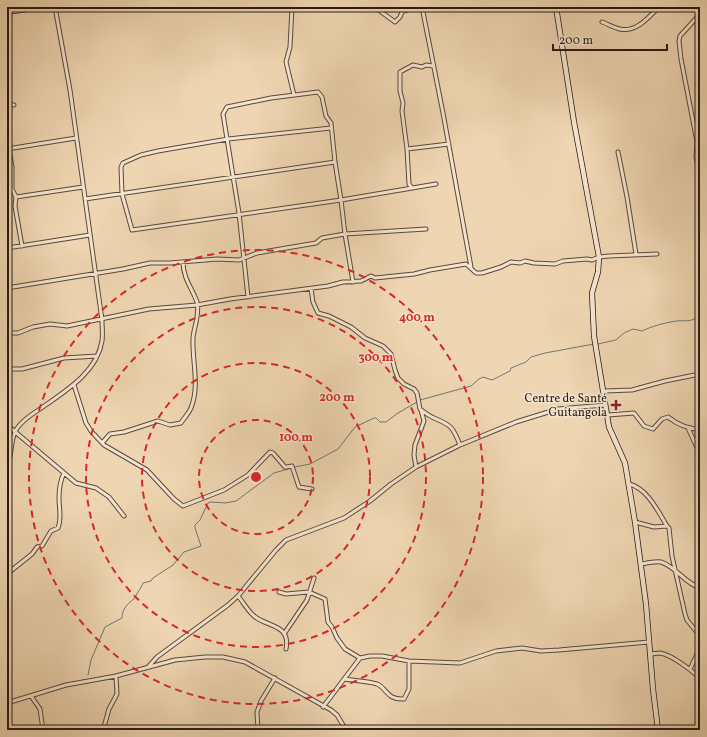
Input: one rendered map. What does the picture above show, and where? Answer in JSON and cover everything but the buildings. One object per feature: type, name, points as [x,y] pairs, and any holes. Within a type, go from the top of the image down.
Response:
[{"type":"street","points":[[7,12],[40,7]]},
{"type":"street","points":[[7,466],[15,431],[28,417],[74,385],[84,375],[97,356],[102,343],[102,320],[70,90],[55,7]]},
{"type":"street","points":[[292,7],[290,47],[286,62],[294,95]]},
{"type":"street","points":[[365,7],[370,7]]},
{"type":"street","points":[[378,7],[380,11],[396,22],[402,12],[415,7]]},
{"type":"street","points":[[422,7],[471,267]]},
{"type":"street","points":[[556,7],[574,122],[599,257],[598,272],[592,293],[594,336],[609,426],[625,464],[642,564],[658,730]]},
{"type":"street","points":[[602,22],[618,29],[630,29],[640,24],[659,7]]},
{"type":"street","points":[[700,14],[680,36],[679,41],[680,59],[698,142],[696,157],[700,177]]},
{"type":"street","points":[[412,188],[409,184],[407,149],[402,116],[403,103],[400,91],[400,72],[413,65],[422,67],[433,66]]},
{"type":"street","points":[[248,297],[239,214],[223,114],[227,107],[294,95],[318,92],[320,94],[326,116],[330,123],[353,282]]},
{"type":"street","points":[[7,104],[14,105]]},
{"type":"street","points":[[331,128],[228,139],[147,153],[123,163],[121,166],[122,194],[132,230],[342,200],[436,184]]},
{"type":"street","points":[[22,246],[15,206],[16,197],[12,189],[12,167],[8,149],[76,138]]},
{"type":"street","points":[[407,149],[449,144]]},
{"type":"street","points":[[618,152],[636,254]]},
{"type":"street","points":[[85,199],[335,162]]},
{"type":"street","points":[[16,197],[83,188]]},
{"type":"street","points":[[7,288],[95,274],[150,263],[217,259],[239,260],[257,253],[316,243],[322,238],[345,234],[426,229]]},
{"type":"street","points":[[7,248],[90,235]]},
{"type":"street","points":[[7,333],[18,333],[33,327],[50,324],[67,326],[102,320],[149,309],[197,305],[311,289],[342,282],[361,281],[371,276],[375,278],[414,274],[466,264],[476,273],[482,273],[511,262],[520,263],[526,261],[555,264],[563,261],[586,259],[592,260],[599,257],[657,254]]},
{"type":"street","points":[[102,442],[110,434],[124,432],[158,421],[170,425],[181,423],[191,409],[196,388],[193,337],[196,327],[197,305],[185,278],[183,262]]},
{"type":"street","points":[[311,289],[318,313],[329,316],[351,326],[365,338],[383,346],[391,354],[398,378],[404,384],[414,389],[417,393],[424,421],[415,445],[414,455],[416,467]]},
{"type":"street","points":[[7,369],[22,369],[64,358],[97,356]]},
{"type":"street","points":[[604,391],[632,390],[664,381],[700,374]]},
{"type":"street","points":[[74,385],[86,423],[91,431],[102,442],[147,470],[174,499],[184,506],[224,490],[248,475],[270,452],[273,453],[285,466],[293,467],[299,487],[312,489]]},
{"type":"street","points":[[149,666],[156,657],[228,605],[238,596],[286,540],[344,518],[416,467],[460,445],[516,422],[558,409],[605,405]]},
{"type":"street","points":[[420,409],[433,418],[441,420],[450,426],[456,434],[460,445]]},
{"type":"street","points":[[608,415],[627,412],[634,413],[644,426],[653,429],[662,419],[668,417],[678,424],[688,428],[700,429]]},
{"type":"street","points":[[7,425],[76,483],[96,488],[109,497],[124,516]]},
{"type":"street","points":[[688,428],[700,454]]},
{"type":"street","points":[[7,574],[32,554],[37,547],[42,546],[52,531],[58,528],[60,522],[59,487],[64,473]]},
{"type":"street","points":[[629,484],[637,486],[651,501],[669,528],[672,556],[685,614],[687,620],[700,635]]},
{"type":"street","points":[[635,522],[654,527],[667,526]]},
{"type":"street","points":[[642,564],[660,562],[675,571],[691,584],[700,588]]},
{"type":"street","points":[[284,634],[307,600],[314,578]]},
{"type":"street","points":[[279,592],[286,594],[309,592],[325,599],[328,622],[332,627],[336,638],[345,649],[360,658]]},
{"type":"street","points":[[238,596],[254,617],[279,628],[284,634],[287,644],[286,649]]},
{"type":"street","points":[[323,707],[360,658],[370,656],[382,656],[409,661],[460,663],[496,651],[522,648],[542,651],[649,642]]},
{"type":"street","points":[[690,669],[700,648]]},
{"type":"street","points":[[650,654],[661,653],[666,655],[690,669],[700,678]]},
{"type":"street","points":[[7,703],[66,686],[116,676],[175,660],[223,657],[245,662],[275,678],[337,715],[346,730]]},
{"type":"street","points":[[345,679],[378,684],[386,693],[396,699],[404,699],[409,689],[409,661]]},
{"type":"street","points":[[104,730],[109,708],[117,694],[116,676]]},
{"type":"street","points":[[258,730],[257,712],[261,701],[275,678]]},
{"type":"street","points":[[31,696],[40,709],[43,730]]},
{"type":"waterway","points":[[598,344],[616,340],[624,333],[633,329],[642,331],[663,324],[690,320],[700,316]]},
{"type":"waterway","points":[[420,400],[471,386],[483,377],[492,380],[510,371],[511,368],[526,362],[531,357],[594,344]]},
{"type":"waterway","points":[[88,675],[91,660],[105,627],[122,618],[124,609],[135,598],[143,583],[151,581],[153,578],[173,565],[184,552],[201,546],[195,525],[200,520],[208,503],[225,503],[236,501],[274,473],[310,464],[338,449],[355,427],[374,418],[380,422],[386,422],[417,402]]},
{"type":"place","name":"Centre de Santé Guitangola","points":[[616,405]]}]
